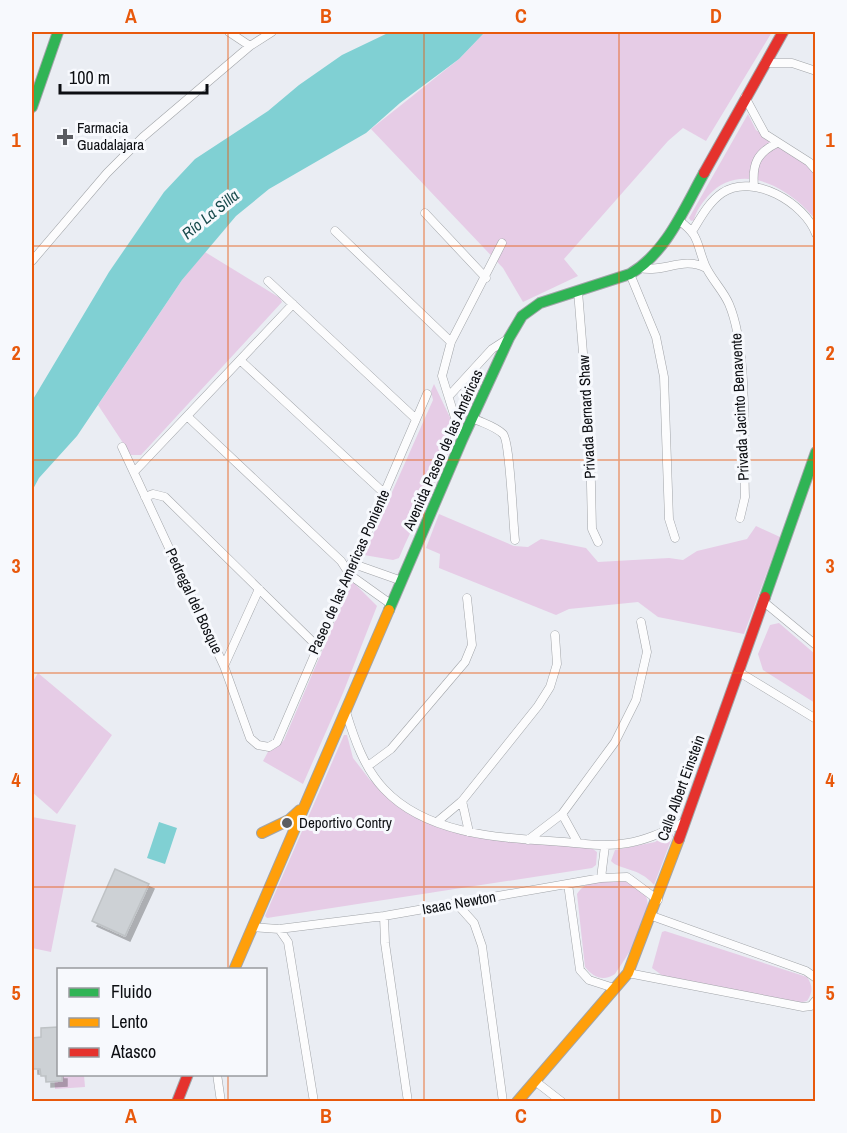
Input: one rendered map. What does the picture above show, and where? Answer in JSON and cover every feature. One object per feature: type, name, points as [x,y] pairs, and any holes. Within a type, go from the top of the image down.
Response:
[{"type":"street","points":[[32,104],[58,32]]},
{"type":"street","points":[[229,32],[250,46]]},
{"type":"street","points":[[32,261],[122,158],[250,46],[272,32]]},
{"type":"street","name":"Avenida Paseo de las Américas","points":[[234,968],[462,440],[509,338],[529,309],[630,274],[640,268],[678,220],[783,32]]},
{"type":"street","points":[[765,63],[792,63],[816,71]]},
{"type":"street","points":[[745,97],[765,134],[809,162],[816,170]]},
{"type":"street","points":[[754,186],[754,163],[760,153],[777,143]]},
{"type":"street","points":[[678,220],[693,230],[709,204],[723,191],[743,185],[754,186],[777,194],[798,209],[816,234]]},
{"type":"street","points":[[425,213],[486,278]]},
{"type":"street","name":"Privada Jacinto Benavente","points":[[693,230],[706,268],[721,287],[730,305],[740,351],[745,497],[740,518]]},
{"type":"street","points":[[335,231],[452,342]]},
{"type":"street","points":[[462,440],[442,376],[452,342],[502,243]]},
{"type":"street","points":[[640,268],[656,269],[686,262],[706,268]]},
{"type":"street","points":[[630,274],[656,337],[664,377],[669,519],[675,538]]},
{"type":"street","points":[[268,281],[416,419]]},
{"type":"street","name":"Privada Bernard Shaw","points":[[578,291],[589,429],[592,529],[598,542]]},
{"type":"street","points":[[134,471],[293,304]]},
{"type":"street","points":[[449,396],[492,349],[509,338]]},
{"type":"street","points":[[240,360],[384,493]]},
{"type":"street","name":"Paseo de las Americas Poniente","points":[[269,747],[276,742],[427,394]]},
{"type":"street","points":[[187,416],[340,561],[350,575],[392,605]]},
{"type":"street","points":[[473,418],[504,435],[508,444],[510,507],[515,540]]},
{"type":"street","name":"Pedregal del Bosque","points":[[122,447],[224,666],[250,738],[258,745],[269,747]]},
{"type":"street","name":"Calle Albert Einstein","points":[[517,1101],[628,973],[658,900],[683,823],[740,672],[816,452]]},
{"type":"street","points":[[145,497],[153,494],[165,497],[317,646]]},
{"type":"street","points":[[340,561],[354,563],[402,581]]},
{"type":"street","points":[[224,666],[259,589]]},
{"type":"street","points":[[368,766],[392,749],[465,662],[472,645],[467,598]]},
{"type":"street","points":[[764,602],[816,645]]},
{"type":"street","points":[[528,840],[562,814],[615,742],[636,700],[647,652],[641,622]]},
{"type":"street","points":[[437,822],[462,801],[538,706],[550,687],[557,664],[555,635]]},
{"type":"street","points":[[740,672],[816,719]]},
{"type":"street","points":[[346,712],[353,735],[368,766],[384,789],[411,810],[437,822],[469,832],[528,840],[605,846],[652,837],[683,823]]},
{"type":"street","points":[[462,801],[469,832]]},
{"type":"street","points":[[262,833],[289,820],[304,805]]},
{"type":"street","points":[[562,814],[578,843]]},
{"type":"street","points":[[601,878],[605,846]]},
{"type":"street","name":"Isaac Newton","points":[[252,927],[279,929],[384,916],[601,878],[627,877],[658,900]]},
{"type":"street","points":[[568,884],[580,970],[589,980],[614,988]]},
{"type":"street","points":[[457,904],[474,923],[482,946],[503,1101]]},
{"type":"street","points":[[384,916],[385,943],[408,1101]]},
{"type":"street","points":[[652,916],[806,971],[816,978]]},
{"type":"street","points":[[279,929],[288,942],[314,1101]]},
{"type":"street","points":[[628,973],[802,1007],[811,1006],[816,1000]]},
{"type":"street","points":[[177,1101],[187,1076]]},
{"type":"street","points":[[217,1076],[221,1101]]},
{"type":"street","points":[[535,1081],[562,1101]]},
{"type":"shaded area","points":[[485,32],[772,32],[706,141],[683,128],[668,141],[564,259],[578,276],[523,302],[503,268],[371,129],[459,59]]},
{"type":"shaded area","points":[[748,114],[756,130],[808,164],[815,174],[815,219],[793,198],[779,189],[765,182],[750,179],[735,180],[721,185],[704,201],[694,220],[691,221],[689,218]]},
{"type":"shaded area","points":[[205,252],[280,298],[282,302],[141,455],[131,455],[98,405],[182,280]]},
{"type":"shaded area","points":[[434,384],[457,432],[451,448],[399,558],[393,560],[364,555],[433,400],[431,391]]},
{"type":"shaded area","points":[[439,514],[514,546],[528,547],[541,539],[586,548],[598,562],[669,558],[683,560],[697,551],[747,539],[756,526],[780,537],[744,634],[658,617],[638,602],[569,609],[556,615],[439,568],[440,554],[426,548]]},
{"type":"shaded area","points":[[352,581],[377,606],[343,693],[303,784],[263,761],[269,750],[284,740]]},
{"type":"shaded area","points":[[779,623],[815,654],[815,703],[763,670],[758,654],[770,625]]},
{"type":"shaded area","points":[[38,673],[112,735],[57,814],[32,792],[32,683]]},
{"type":"shaded area","points":[[344,735],[347,735],[353,758],[370,780],[392,798],[448,828],[590,847],[597,852],[596,865],[592,868],[267,918],[265,916]]},
{"type":"shaded area","points":[[32,817],[76,825],[51,952],[32,948]]},
{"type":"shaded area","points":[[671,832],[673,835],[654,885],[642,875],[611,861],[615,850],[655,842]]},
{"type":"shaded area","points":[[628,879],[646,896],[648,908],[646,917],[637,938],[615,974],[606,978],[598,977],[585,967],[577,894],[593,882]]},
{"type":"shaded area","points":[[665,931],[807,977],[812,989],[810,995],[807,1001],[798,1003],[663,976],[652,968],[662,932]]},
{"type":"shaded area","points":[[52,1031],[57,1031],[57,1076],[84,1076],[85,1087],[55,1089]]},
{"type":"water","name":"Río La Silla","points":[[390,32],[485,32],[459,59],[400,103],[366,133],[269,189],[236,216],[182,280],[77,436],[39,478],[32,491],[32,401],[109,272],[164,192],[195,159],[268,111],[299,85],[342,55]]},
{"type":"water","points":[[159,822],[177,828],[165,864],[147,858]]},
{"type":"building","points":[[115,869],[149,884],[125,936],[92,921]]},
{"type":"building","points":[[57,1027],[57,1076],[62,1076],[62,1081],[46,1082],[46,1076],[41,1076],[40,1069],[33,1069],[32,1038],[41,1037],[41,1028]]},
{"type":"traffic: fast","points":[[32,107],[58,32]]},
{"type":"traffic: fast","points":[[389,610],[462,440],[509,338],[522,316],[540,303],[630,274],[643,265],[673,229],[704,173]]},
{"type":"traffic: fast","points":[[765,597],[816,452]]},
{"type":"traffic: slow","points":[[235,968],[389,610]]},
{"type":"traffic: slow","points":[[262,833],[289,820],[300,810]]},
{"type":"traffic: slow","points":[[517,1102],[628,973],[679,839]]},
{"type":"traffic: jam","points":[[704,173],[783,32]]},
{"type":"traffic: jam","points":[[679,839],[765,597]]},
{"type":"traffic: jam","points":[[177,1102],[187,1076]]},
{"type":"place","name":"Farmacia Guadalajara","points":[[65,137]]},
{"type":"place","name":"Deportivo Contry","points":[[287,823]]}]
